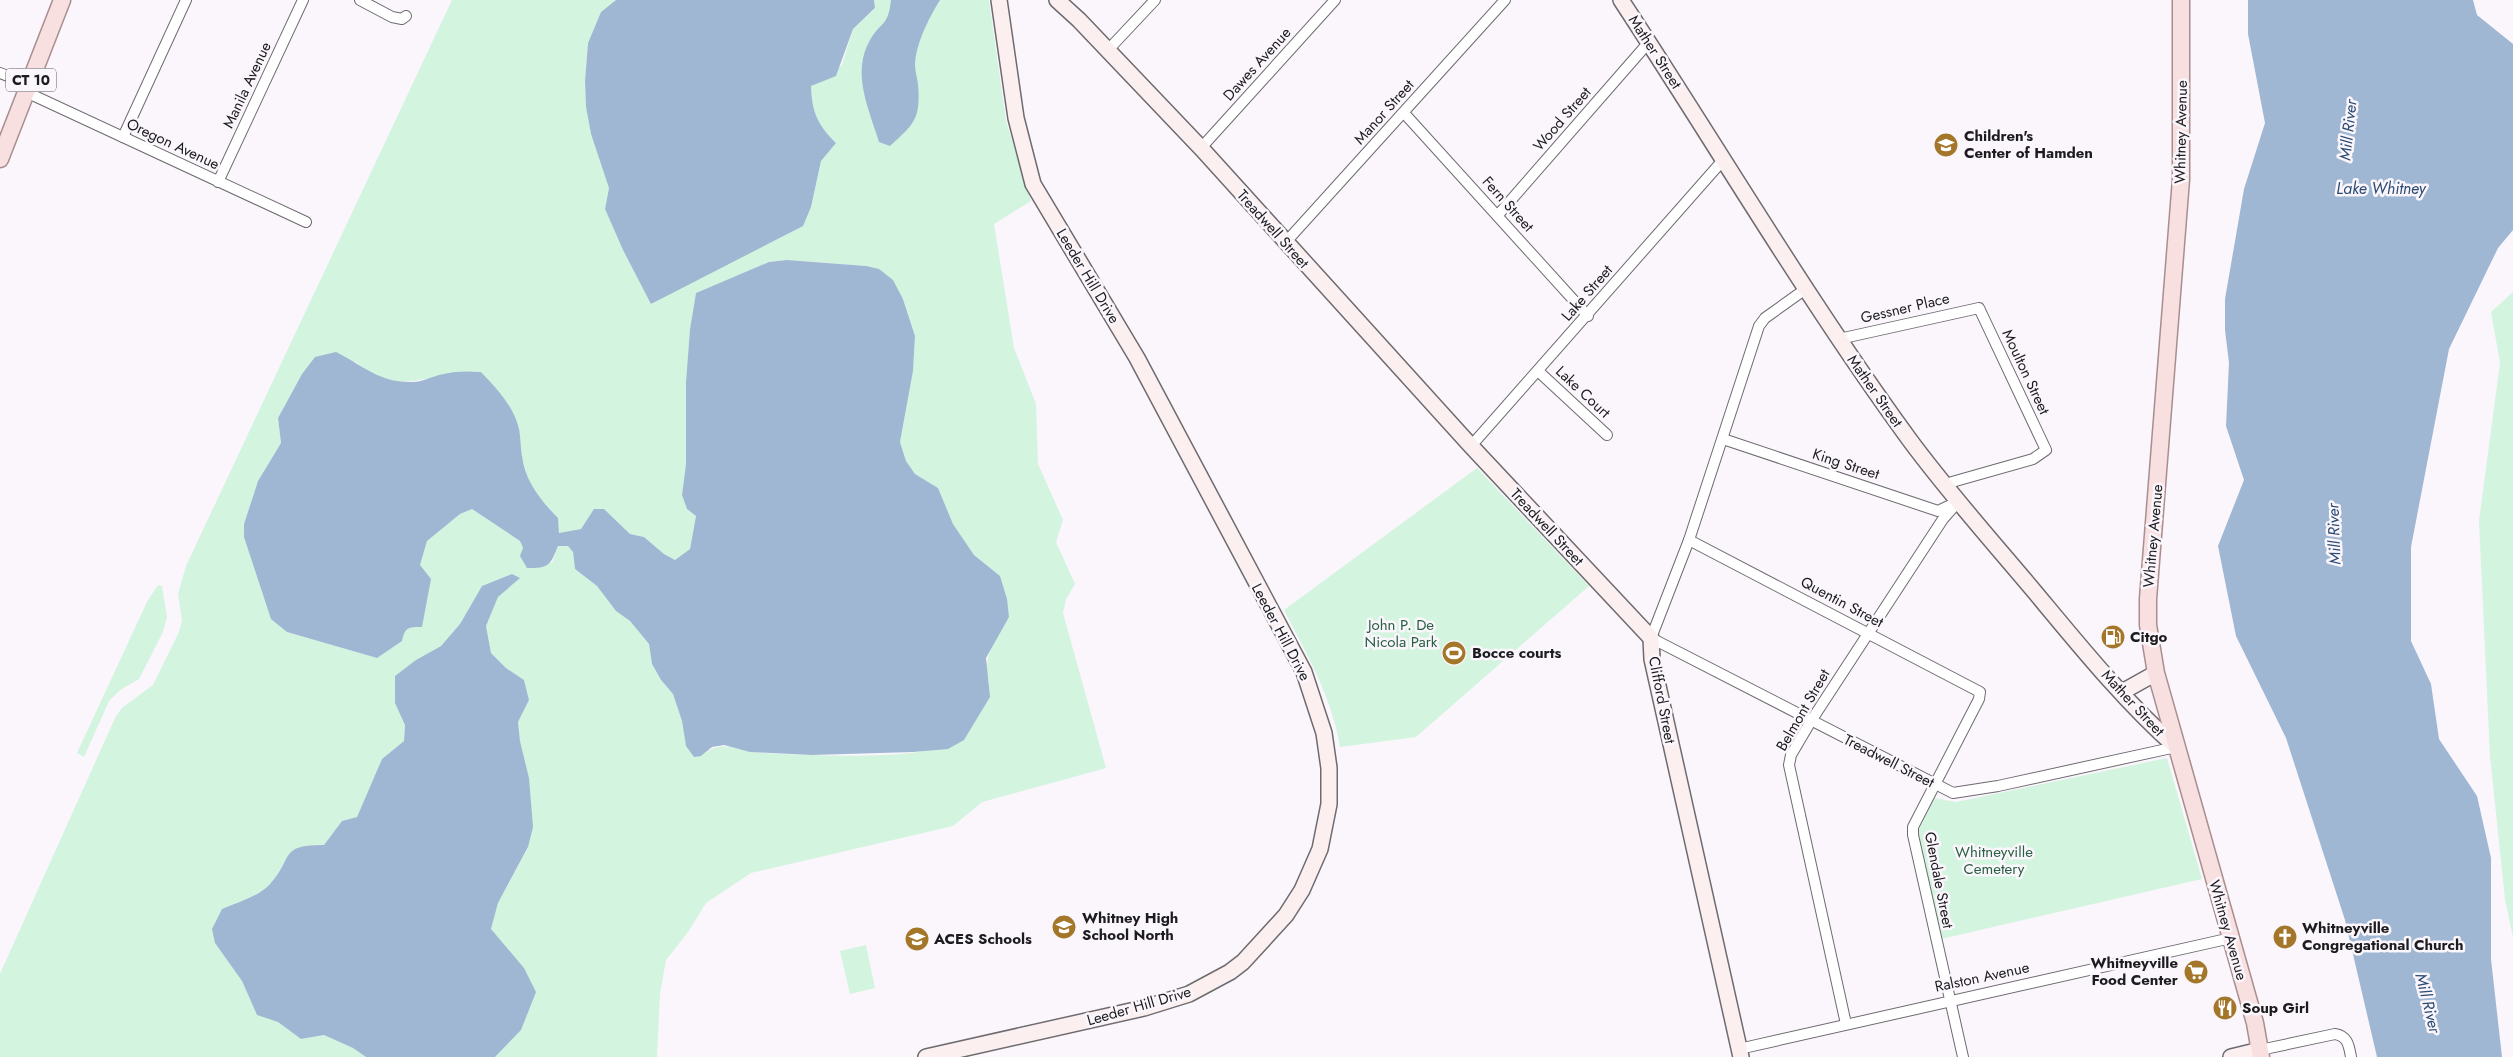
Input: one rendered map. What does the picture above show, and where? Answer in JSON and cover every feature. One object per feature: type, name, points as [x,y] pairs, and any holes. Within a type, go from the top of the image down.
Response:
[{"type":"main road","name":"CT 10","points":[[0,159],[62,0]]},
{"type":"main road","name":"Whitney Avenue","points":[[2181,0],[2181,179],[2148,599],[2148,625],[2156,673],[2231,938],[2260,1054]]},
{"type":"street","points":[[122,137],[186,0]]},
{"type":"street","name":"Manila Avenue","points":[[218,182],[303,0]]},
{"type":"street","points":[[360,0],[392,17],[402,19],[406,16]]},
{"type":"street","name":"Leeder Hill Drive","points":[[926,1057],[1144,1008],[1189,994],[1230,972],[1243,962],[1286,915],[1302,890],[1320,849],[1329,795],[1329,768],[1324,733],[1304,672],[1137,358],[1033,184],[1016,118],[999,0]]},
{"type":"street","name":"Treadwell Street","points":[[1058,0],[1201,148],[1285,243],[1471,446],[1651,638],[1934,785],[1953,793],[1971,791],[2176,747]]},
{"type":"street","points":[[1108,50],[1155,0]]},
{"type":"street","name":"Dawes Avenue","points":[[1201,148],[1335,0]]},
{"type":"street","name":"Manor Street","points":[[1285,243],[1505,0]]},
{"type":"street","name":"Mather Street","points":[[1621,0],[1839,339],[1911,442],[1958,502],[2146,720],[2176,747]]},
{"type":"street","name":"Wood Street","points":[[1498,215],[1649,42]]},
{"type":"street","name":"Oregon Avenue","points":[[0,72],[122,137],[306,222]]},
{"type":"street","name":"Fern Street","points":[[1404,113],[1588,316]]},
{"type":"street","name":"Lake Street","points":[[1471,446],[1588,316],[1724,159]]},
{"type":"street","name":"Clifford Street","points":[[1740,1053],[1652,659],[1651,638],[1689,540],[1759,326],[1765,318],[1807,288]]},
{"type":"street","name":"Gessner Place","points":[[1839,339],[1979,308]]},
{"type":"street","name":"Moulton Street","points":[[1945,484],[2033,459],[2046,450],[1979,308]]},
{"type":"street","name":"Lake Court","points":[[1538,371],[1607,435]]},
{"type":"street","name":"King Street","points":[[1723,439],[1938,511],[1958,502]]},
{"type":"street","name":"Belmont Street","points":[[1846,1024],[1789,773],[1792,755],[1811,721],[1943,518],[1958,502]]},
{"type":"street","name":"Quentin Street","points":[[1689,540],[1980,692]]},
{"type":"street","points":[[2122,692],[2156,673]]},
{"type":"street","name":"Glendale Street","points":[[1963,1057],[1913,835],[1913,827],[1979,699],[1980,692]]},
{"type":"street","name":"Ralston Avenue","points":[[1740,1053],[1846,1024],[2231,938]]},
{"type":"street","points":[[2231,1057],[2260,1054],[2313,1037],[2341,1035],[2346,1039],[2351,1057]]},
{"type":"green space","points":[[452,0],[616,0],[601,12],[588,43],[585,81],[586,107],[591,134],[609,188],[605,209],[623,250],[652,304],[811,207],[821,161],[836,143],[816,117],[811,85],[842,65],[853,29],[875,9],[874,0],[989,0],[1006,121],[1031,201],[994,224],[1014,348],[1036,404],[1038,464],[1063,520],[1056,542],[1075,584],[1066,599],[1063,613],[1106,768],[982,802],[953,826],[751,873],[706,903],[688,932],[666,960],[660,994],[657,1057],[495,1057],[521,1030],[506,950],[491,929],[498,903],[528,848],[529,778],[520,741],[518,722],[529,700],[524,680],[506,668],[491,653],[486,626],[498,597],[519,578],[512,574],[482,586],[460,624],[441,646],[416,660],[396,703],[405,725],[404,741],[382,759],[357,817],[342,821],[324,845],[300,847],[294,850],[265,889],[248,899],[222,909],[215,943],[242,981],[257,1015],[278,1022],[301,1039],[324,1035],[353,1048],[366,1057],[0,1057],[0,974],[116,716],[122,708],[153,685],[179,632],[182,620],[178,594],[186,566]],"holes":[[[787,260],[866,266],[903,298],[915,336],[913,371],[900,442],[906,461],[915,474],[938,488],[953,524],[974,555],[1000,576],[1009,617],[991,648],[987,664],[989,682],[964,740],[918,752],[894,755],[837,756],[762,753],[724,746],[709,750],[701,756],[686,746],[682,721],[673,694],[661,680],[652,664],[649,644],[630,621],[616,611],[597,586],[575,569],[573,552],[568,546],[558,546],[552,563],[523,548],[520,541],[472,509],[460,514],[427,541],[420,565],[408,627],[377,658],[287,632],[261,585],[244,537],[244,524],[258,481],[281,443],[278,418],[302,374],[356,362],[372,374],[388,380],[402,382],[463,372],[481,372],[518,423],[522,459],[529,481],[543,503],[558,518],[559,533],[581,529],[587,521],[604,509],[630,534],[644,537],[664,554],[675,560],[690,549],[696,516],[687,509],[682,495],[686,465],[686,382],[690,329],[696,293],[769,262]]]},
{"type":"green space","points":[[2513,292],[2513,937],[2505,899],[2490,756],[2479,521],[2500,363],[2491,312]]},
{"type":"green space","name":"John P. De Nicola Park","points":[[1477,468],[1589,586],[1416,737],[1340,747],[1325,694],[1284,610]]},
{"type":"green space","points":[[158,585],[162,586],[167,617],[163,632],[139,679],[120,690],[109,701],[84,757],[77,753],[147,602]]},
{"type":"green space","name":"Whitneyville Cemetery","points":[[2167,758],[2202,879],[1941,939],[1918,831],[1934,798],[1956,802]]},
{"type":"green space","points":[[866,945],[875,988],[850,994],[840,951]]},
{"type":"water","points":[[616,0],[874,0],[875,8],[853,29],[836,76],[811,86],[814,110],[817,117],[824,130],[836,143],[821,161],[811,207],[803,226],[651,304],[623,250],[605,209],[609,188],[591,134],[586,107],[585,81],[588,43],[601,12]]},
{"type":"water","points":[[891,0],[940,0],[924,31],[916,57],[915,67],[919,96],[917,113],[910,126],[890,146],[879,142],[864,91],[862,65],[870,40],[888,15]]},
{"type":"water","name":"Lake Whitney","points":[[2248,0],[2473,0],[2477,15],[2513,44],[2513,230],[2498,248],[2449,349],[2411,547],[2411,641],[2431,684],[2439,739],[2477,796],[2491,858],[2491,959],[2502,1057],[2377,1057],[2345,920],[2286,738],[2236,636],[2218,546],[2244,480],[2226,426],[2229,363],[2225,330],[2225,299],[2244,189],[2265,123],[2248,34]]},
{"type":"water","points":[[787,260],[866,266],[879,269],[893,280],[903,299],[915,336],[913,371],[900,442],[906,461],[915,474],[938,488],[953,524],[974,555],[1000,576],[1007,599],[1009,617],[986,658],[990,697],[964,740],[948,749],[812,755],[750,752],[724,745],[712,747],[701,756],[694,757],[686,746],[682,721],[673,694],[661,680],[652,664],[649,644],[630,621],[616,611],[597,586],[575,569],[573,552],[568,546],[558,546],[548,564],[527,568],[520,556],[523,548],[520,541],[472,509],[460,514],[427,541],[420,565],[431,579],[422,627],[413,627],[406,630],[402,641],[377,658],[287,632],[271,619],[244,537],[244,524],[258,481],[281,443],[278,418],[302,374],[315,357],[336,352],[372,373],[401,382],[420,381],[455,372],[481,372],[502,395],[514,415],[519,430],[526,474],[540,498],[558,518],[559,533],[581,529],[594,509],[604,509],[630,534],[644,537],[664,554],[675,560],[690,549],[696,516],[687,509],[682,495],[686,464],[686,382],[690,329],[696,293],[769,262]]},
{"type":"water","points":[[512,574],[520,578],[498,597],[486,626],[491,653],[506,668],[524,680],[529,700],[518,722],[520,741],[529,778],[533,827],[528,847],[498,903],[491,929],[524,968],[536,992],[521,1030],[495,1057],[366,1057],[353,1048],[324,1035],[301,1039],[278,1022],[257,1015],[242,981],[215,943],[212,929],[222,909],[254,896],[265,889],[277,875],[293,850],[300,847],[324,845],[342,821],[357,817],[382,759],[404,741],[405,725],[395,703],[395,676],[416,660],[441,646],[460,624],[482,586]]},
{"type":"place","name":"Children's Center of Hamden","points":[[1946,145]]},
{"type":"place","name":"Citgo","points":[[2113,637]]},
{"type":"place","name":"Bocce courts","points":[[1454,653]]},
{"type":"place","name":"Whitney High School North","points":[[1064,927]]},
{"type":"place","name":"Whitneyville Congregational Church","points":[[2285,937]]},
{"type":"place","name":"ACES Schools","points":[[917,939]]},
{"type":"place","name":"Whitneyville Food Center","points":[[2196,972]]},
{"type":"place","name":"Soup Girl","points":[[2225,1008]]},
{"type":"water label","name":"Mill River","points":[[2348,130]]},
{"type":"water label","name":"Mill River","points":[[2334,534]]},
{"type":"water label","name":"Mill River","points":[[2428,1003]]}]
